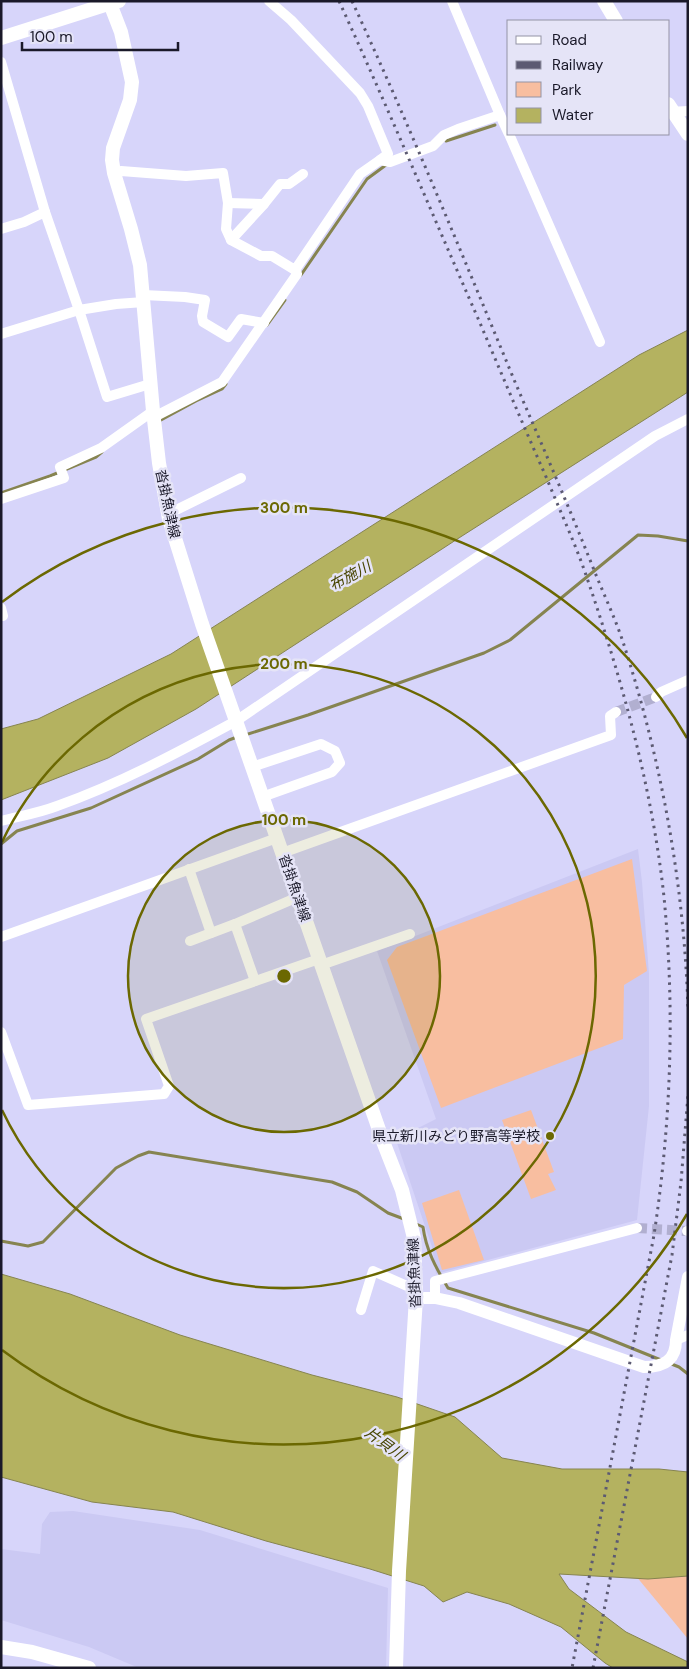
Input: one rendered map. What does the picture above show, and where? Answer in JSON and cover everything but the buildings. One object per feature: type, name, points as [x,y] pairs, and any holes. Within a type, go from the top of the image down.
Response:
[{"type":"main road","points":[[604,1],[615,20]]},
{"type":"main road","points":[[1,38],[113,2]]},
{"type":"main road","name":"沓掛魚津線","points":[[113,2],[132,82],[130,100],[113,148],[114,173],[140,265],[153,414],[168,514],[202,624],[402,1190],[414,1238],[416,1294],[399,1571],[396,1668]]},
{"type":"main road","points":[[669,105],[687,132]]},
{"type":"main road","points":[[1,1646],[32,1652],[89,1668]]},
{"type":"street","points":[[1,499],[64,478],[60,467],[101,448],[153,414],[222,382],[297,274],[295,270],[360,174],[388,154],[368,106],[360,93],[316,45],[269,1]]},
{"type":"street","points":[[452,1],[507,129]]},
{"type":"street","points":[[1,62],[45,212],[107,397],[150,384]]},
{"type":"street","points":[[669,112],[688,111]]},
{"type":"street","points":[[380,160],[390,162],[432,146],[444,135],[458,129],[500,115]]},
{"type":"street","points":[[510,135],[600,342]]},
{"type":"street","points":[[114,173],[120,171],[186,176],[223,173],[228,203],[226,229],[231,240],[261,256],[272,256],[295,270]]},
{"type":"street","points":[[231,240],[280,184],[289,184],[303,174]]},
{"type":"street","points":[[228,203],[264,204]]},
{"type":"street","points":[[1,229],[24,222],[45,212]]},
{"type":"street","points":[[1,334],[79,310],[144,299],[185,297],[205,300],[202,316],[203,322],[228,338],[241,319],[264,323]]},
{"type":"street","points":[[1,821],[55,807],[108,786],[164,761],[236,722],[656,436],[688,419]]},
{"type":"street","points":[[168,514],[241,478]]},
{"type":"street","points":[[1,608],[3,616],[1,616]]},
{"type":"street","points":[[656,697],[661,692],[688,680]]},
{"type":"street","points":[[282,853],[611,736],[610,716],[616,712]]},
{"type":"street","points":[[252,768],[321,744],[335,750],[340,763],[332,772],[262,797]]},
{"type":"street","points":[[1,937],[277,838]]},
{"type":"street","points":[[189,869],[211,933]]},
{"type":"street","points":[[190,941],[298,897]]},
{"type":"street","points":[[235,924],[255,981]]},
{"type":"street","points":[[1,1032],[28,1105],[164,1094],[168,1086],[146,1019],[255,981],[410,934]]},
{"type":"street","points":[[435,1298],[435,1281],[637,1228]]},
{"type":"street","points":[[361,1310],[373,1271],[416,1294],[459,1303],[644,1367],[659,1367],[670,1359],[682,1337],[688,1277]]},
{"type":"shaded area","points":[[638,849],[649,974],[649,1106],[637,1220],[436,1274],[432,1247],[395,1137],[436,1119],[377,951]]},
{"type":"shaded area","points":[[73,1511],[200,1530],[388,1588],[386,1668],[139,1668],[89,1647],[1,1620],[1,1549],[40,1554],[42,1524],[50,1512]]},
{"type":"green space","points":[[632,859],[647,971],[624,985],[623,1039],[441,1108],[387,960],[397,947]]},
{"type":"green space","points":[[531,1110],[554,1172],[548,1174],[556,1190],[531,1199],[502,1120]]},
{"type":"green space","points":[[459,1190],[484,1260],[442,1270],[422,1203]]},
{"type":"green space","points":[[688,1504],[688,1639],[631,1570]]},
{"type":"water","name":"布施川","points":[[688,330],[688,392],[196,709],[108,758],[1,800],[1,729],[38,719],[171,654],[639,355]]},
{"type":"water","name":"片貝川","points":[[1,1274],[70,1294],[180,1335],[312,1375],[397,1397],[455,1417],[502,1458],[562,1469],[659,1469],[688,1472],[688,1576],[648,1579],[559,1574],[569,1589],[626,1632],[688,1662],[688,1668],[613,1668],[561,1627],[509,1604],[467,1592],[443,1602],[424,1586],[370,1569],[266,1541],[173,1512],[92,1502],[1,1477]]},
{"type":"waterway","points":[[446,141],[495,125]]},
{"type":"waterway","points":[[301,275],[367,179],[386,165]]},
{"type":"waterway","points":[[267,325],[285,300]]},
{"type":"waterway","points":[[161,420],[222,389],[226,384]]},
{"type":"waterway","points":[[1,493],[50,476],[96,457],[102,452]]},
{"type":"waterway","points":[[245,735],[308,715],[484,653],[510,640],[638,535],[688,541]]},
{"type":"waterway","points":[[1,844],[17,831],[91,808],[198,759],[237,737]]},
{"type":"waterway","points":[[1,1241],[28,1246],[43,1242],[116,1168],[149,1152],[332,1182],[357,1192],[388,1213],[404,1219]]},
{"type":"waterway","points":[[414,1223],[423,1227],[432,1259],[448,1288],[594,1333],[661,1360]]},
{"type":"waterway","points":[[669,1363],[679,1367],[688,1374]]},
{"type":"tunnel","points":[[616,712],[656,697]]},
{"type":"tunnel","points":[[637,1228],[687,1231]]},
{"type":"railway","points":[[339,1],[480,323],[582,563],[612,654],[634,734],[644,774],[659,856],[667,939],[670,1024],[668,1109],[660,1193],[654,1235],[572,1668]]},
{"type":"railway","points":[[352,1],[435,191],[575,523],[624,645],[649,734],[669,825],[682,916],[688,1009]]},
{"type":"railway","points":[[593,1668],[672,1255],[681,1182],[688,1095]]},
{"type":"place","name":"県立新川みどり野高等学校","points":[[550,1136]]}]
